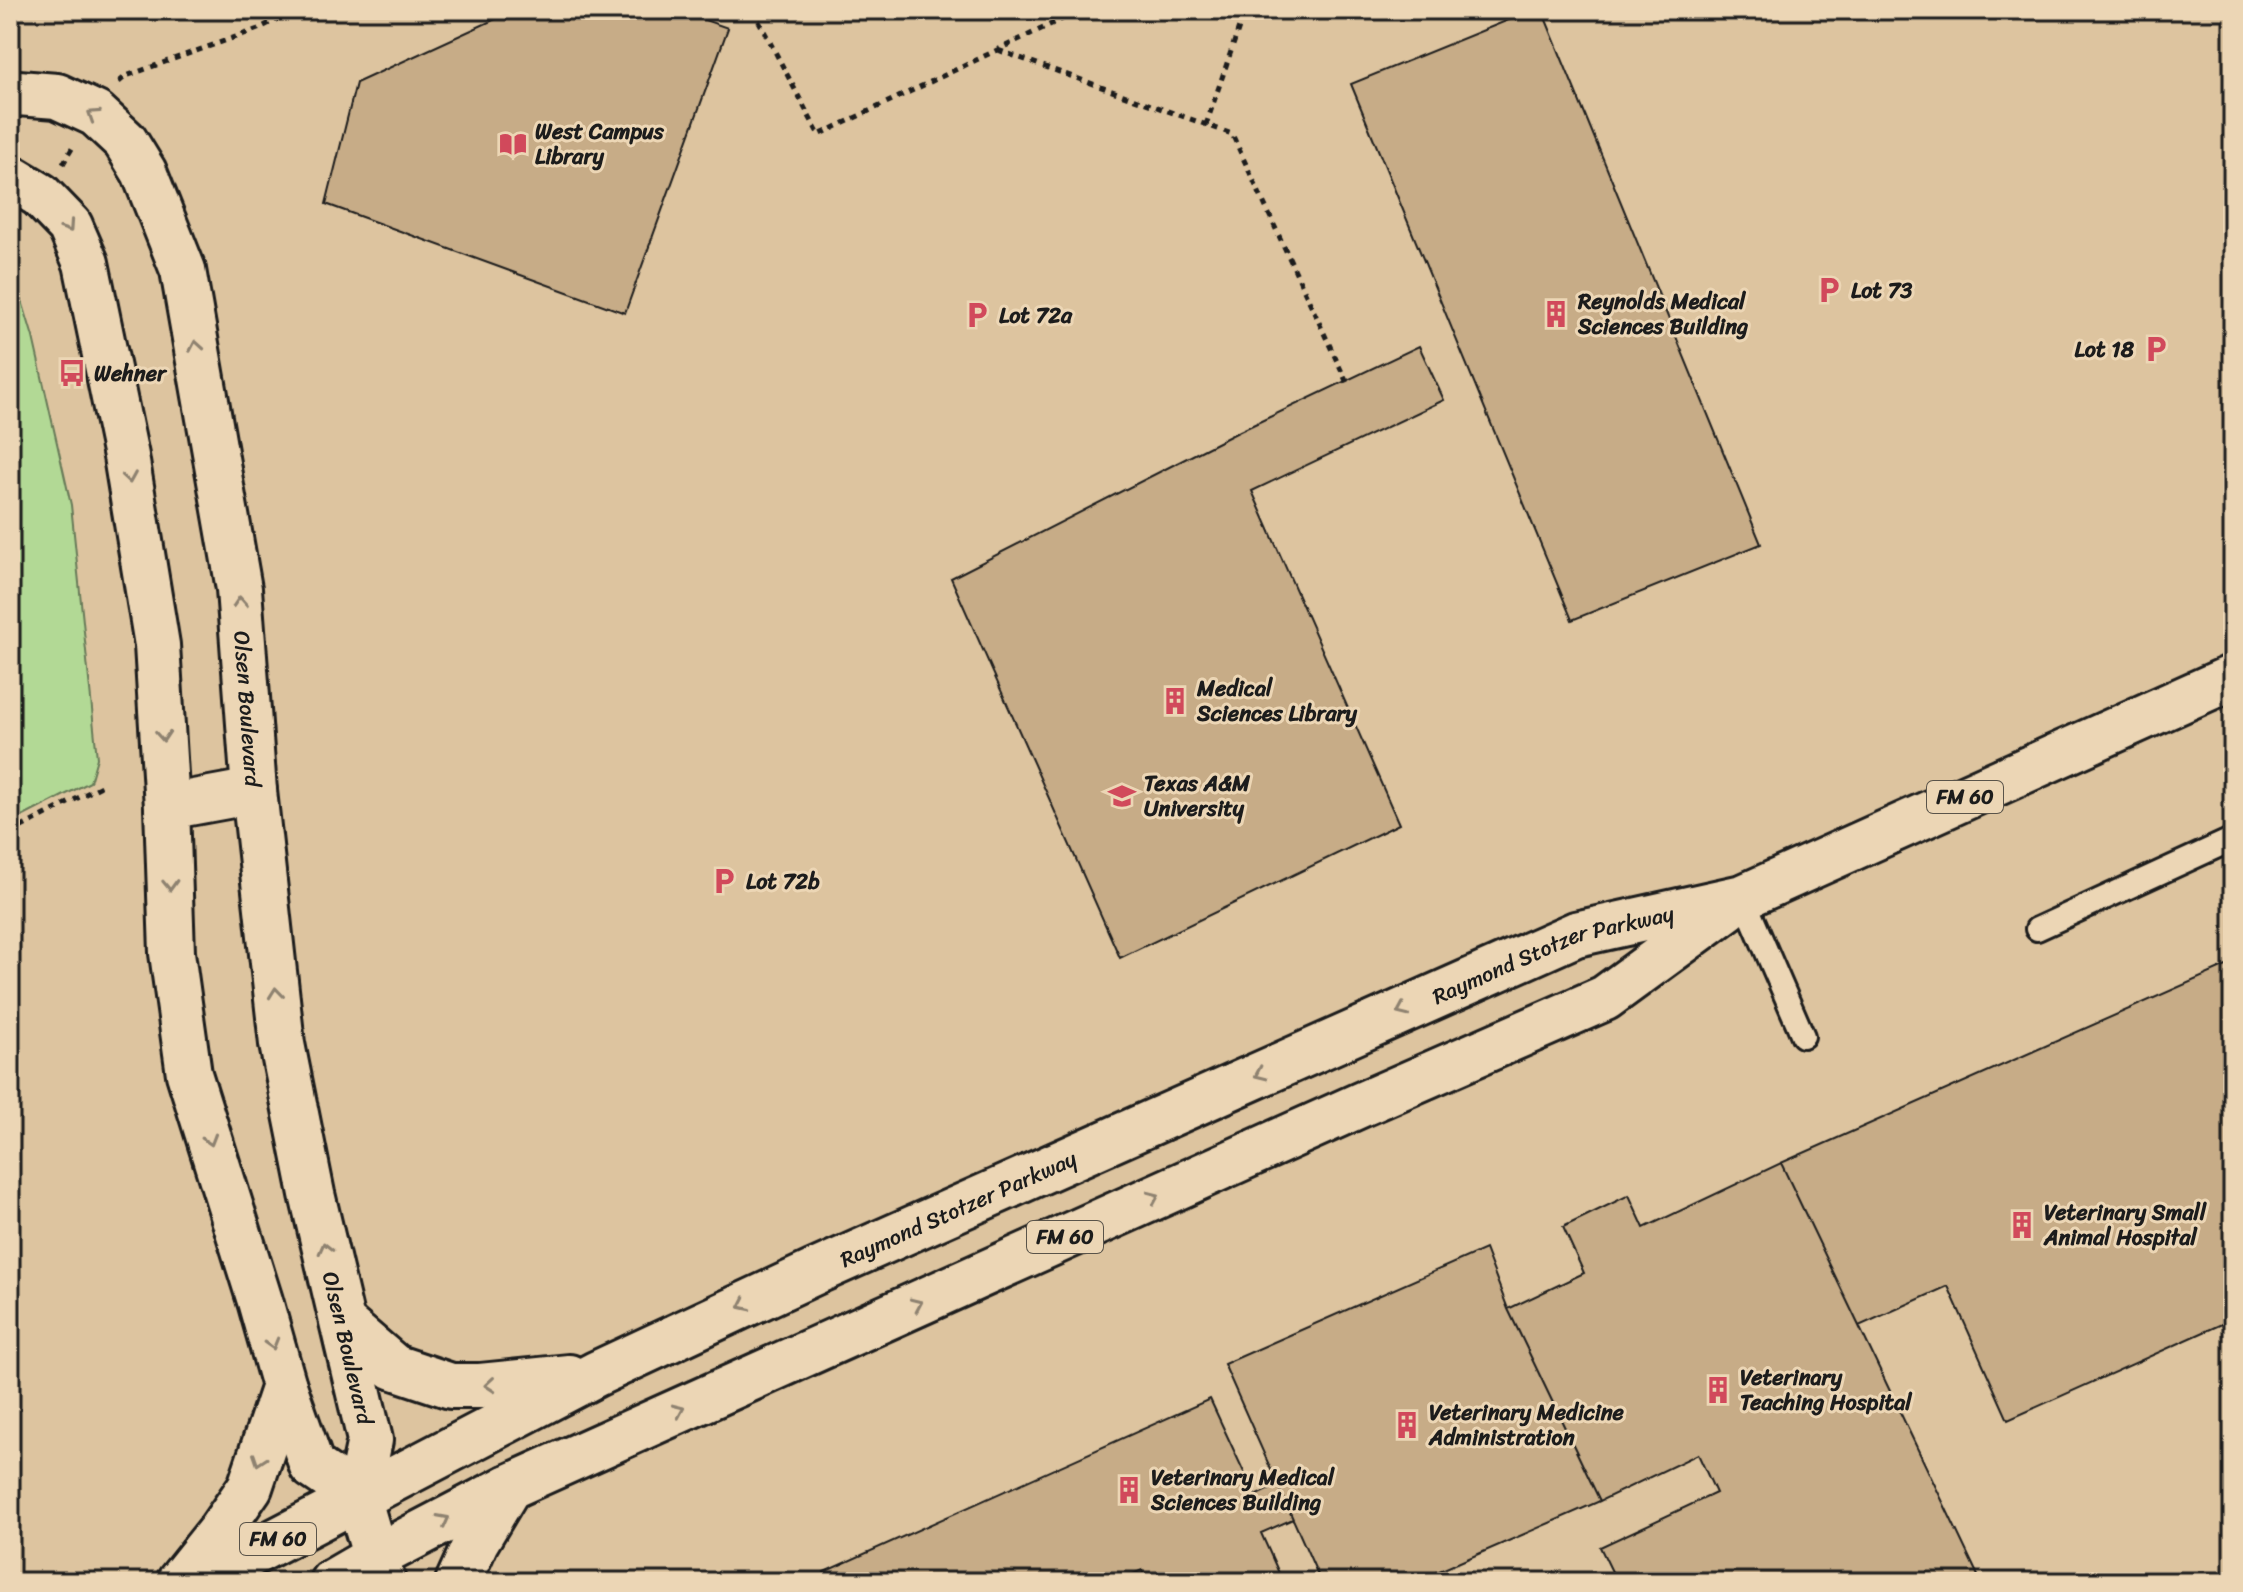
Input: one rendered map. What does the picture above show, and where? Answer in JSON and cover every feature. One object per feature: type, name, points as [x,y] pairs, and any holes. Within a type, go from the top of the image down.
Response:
[{"type":"main road","name":"Olsen Boulevard","points":[[10,96],[18,93],[57,96],[96,114],[125,141],[144,172],[183,270],[239,589],[254,791],[282,1044],[312,1194],[370,1440],[358,1497]]},
{"type":"main road","points":[[10,177],[40,195],[70,226],[86,263],[126,456],[157,645],[172,953],[189,1074],[284,1386],[312,1466],[358,1497],[379,1569]]},
{"type":"main road","name":"Raymond Stotzer Parkway","points":[[197,1582],[596,1374],[815,1272],[1576,934],[1743,897],[2233,677]]},
{"type":"main road","points":[[167,807],[254,791]]},
{"type":"main road","name":"Raymond Stotzer Parkway","points":[[332,1582],[379,1569],[509,1487],[1605,998],[1743,897]]},
{"type":"main road","points":[[1332,1043],[1360,1105]]},
{"type":"main road","points":[[344,1324],[394,1367],[451,1386],[596,1374]]},
{"type":"main road","points":[[179,1582],[250,1487],[284,1386]]},
{"type":"main road","points":[[458,1582],[476,1542],[509,1487]]},
{"type":"lane","points":[[2037,929],[2233,839]]},
{"type":"lane","points":[[1743,897],[1803,1036]]},
{"type":"path","points":[[121,79],[258,29],[295,10]]},
{"type":"path","points":[[753,10],[819,135],[1081,10]]},
{"type":"path","points":[[1206,125],[1245,10]]},
{"type":"path","points":[[10,33],[14,45],[10,46]]},
{"type":"path","points":[[998,50],[1232,134],[1347,383]]},
{"type":"path","points":[[61,167],[76,143]]},
{"type":"path","points":[[10,833],[105,784]]},
{"type":"shaded area","name":"Texas A&M University","points":[[10,10],[2233,10],[2233,1582],[10,1582]]},
{"type":"green space","points":[[10,261],[33,337],[71,505],[97,758],[90,782],[10,823]]},
{"type":"building","name":"West Campus Library","points":[[515,10],[676,10],[728,28],[625,313],[326,204],[356,83]]},
{"type":"building","name":"Reynolds Medical Sciences Building","points":[[1533,10],[1542,10],[1761,544],[1572,620],[1351,84]]},
{"type":"building","name":"Medical Sciences Library","points":[[1419,346],[1444,400],[1252,491],[1399,824],[1120,958],[951,578],[1240,431]]},
{"type":"building","name":"Veterinary Small Animal Hospital","points":[[2233,963],[2233,1319],[2008,1420],[1948,1286],[1859,1326],[1781,1163]]},
{"type":"building","name":"Veterinary Teaching Hospital","points":[[1781,1163],[1981,1582],[1617,1582],[1600,1547],[1716,1493],[1698,1454],[1600,1501],[1508,1309],[1584,1273],[1563,1227],[1629,1195],[1644,1228]]},
{"type":"building","name":"Veterinary Medicine Administration","points":[[1485,1249],[1508,1309],[1600,1501],[1414,1582],[1321,1582],[1224,1364]]},
{"type":"building","name":"Veterinary Medical Sciences Building","points":[[1210,1399],[1255,1496],[1278,1485],[1293,1519],[1261,1533],[1283,1582],[1147,1582],[1142,1570],[1115,1582],[828,1582],[824,1572]]},
{"type":"place","name":"West Campus Library","points":[[513,144]]},
{"type":"place","name":"Lot 73","points":[[1829,290]]},
{"type":"place","name":"Reynolds Medical Sciences Building","points":[[1556,314]]},
{"type":"place","name":"Lot 72a","points":[[977,315]]},
{"type":"place","name":"Lot 18","points":[[2156,349]]},
{"type":"place","name":"Wehner","points":[[72,373]]},
{"type":"place","name":"Medical Sciences Library","points":[[1175,701]]},
{"type":"place","name":"Texas A&M University","points":[[1122,796]]},
{"type":"place","name":"Lot 72b","points":[[724,881]]},
{"type":"place","name":"Veterinary Small Animal Hospital","points":[[2022,1225]]},
{"type":"place","name":"Veterinary Teaching Hospital","points":[[1718,1390]]},
{"type":"place","name":"Veterinary Medicine Administration","points":[[1407,1425]]},
{"type":"place","name":"Veterinary Medical Sciences Building","points":[[1129,1490]]}]
